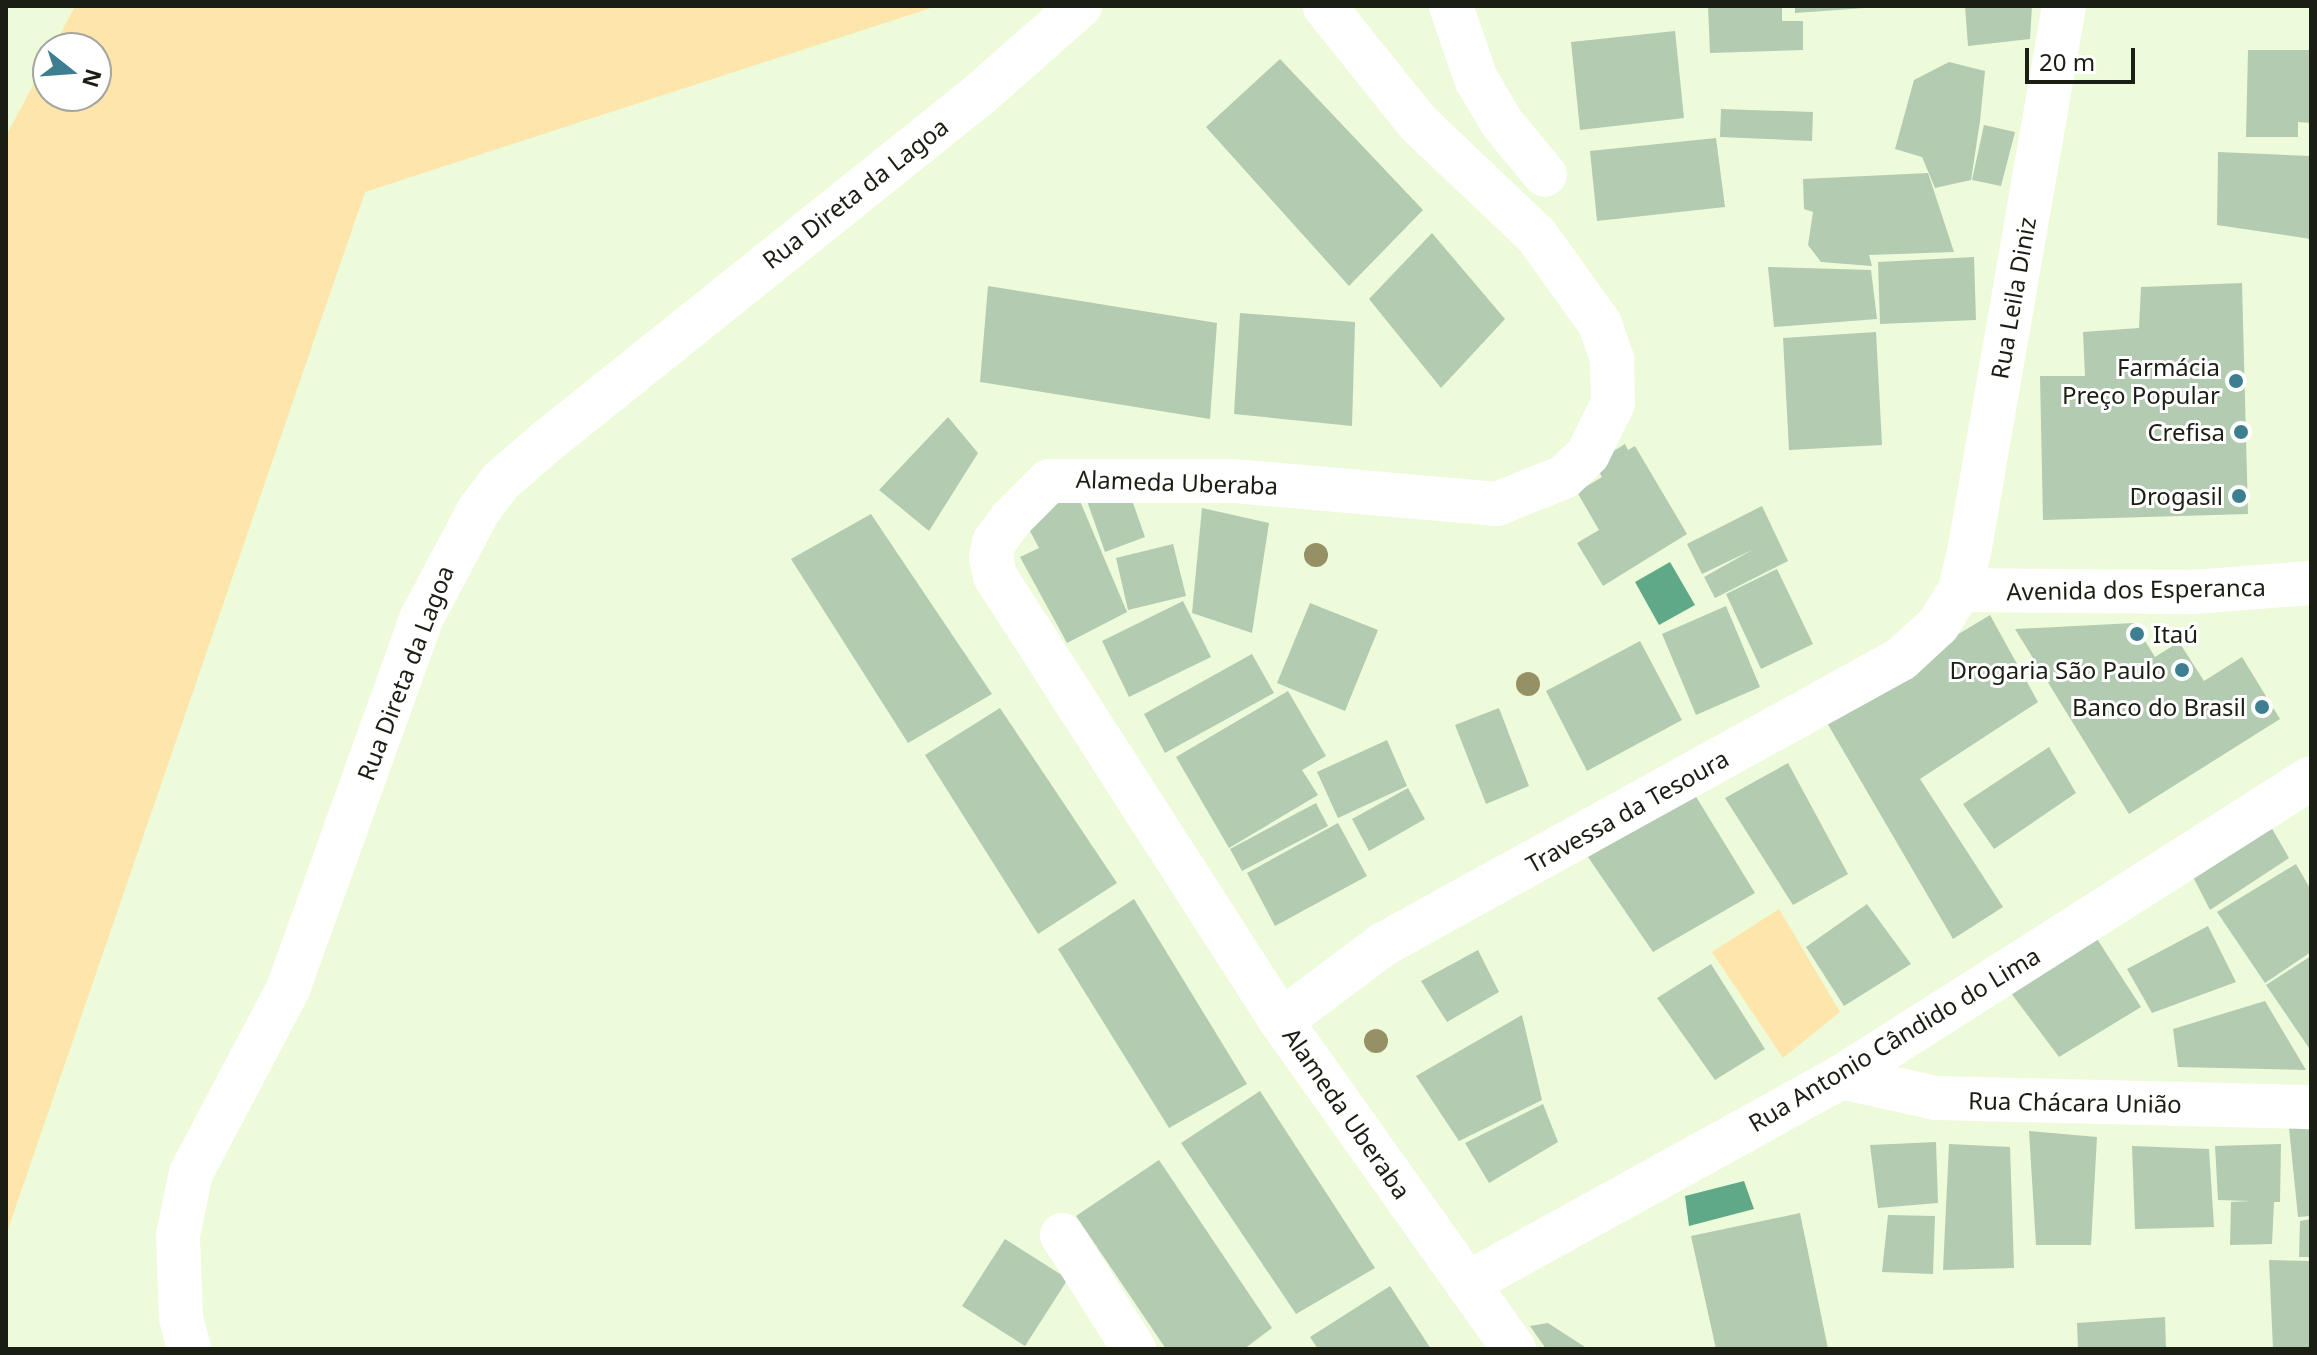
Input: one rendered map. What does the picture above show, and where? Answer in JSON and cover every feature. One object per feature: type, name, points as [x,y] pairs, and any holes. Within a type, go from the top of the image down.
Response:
[{"type":"street","name":"Rua Direta da Lagoa","points":[[189,1349],[181,1318],[178,1235],[191,1173],[288,989],[421,619],[479,510],[501,481],[546,442],[979,95],[1080,6]]},
{"type":"street","points":[[1451,6],[1476,79],[1502,123],[1545,175]]},
{"type":"street","name":"Rua Leila Diniz","points":[[1960,590],[2064,6]]},
{"type":"street","name":"Alameda Uberaba","points":[[1325,7],[1418,123],[1537,236],[1600,324],[1612,359],[1613,403],[1588,454],[1564,477],[1497,504],[1233,481],[1049,481],[1011,519],[994,542],[991,558],[995,576],[1281,1021],[1514,1349]]},
{"type":"street","name":"Avenida dos Esperanca","points":[[1960,590],[2193,592],[2311,583]]},
{"type":"street","name":"Travessa da Tesoura","points":[[1281,1021],[1384,944],[1901,659],[1938,625],[1960,590]]},
{"type":"street","name":"Rua Antonio Cândido do Lima","points":[[1468,1283],[1841,1077],[2311,778]]},
{"type":"street","name":"Rua Chácara União","points":[[1841,1077],[1936,1098],[2311,1107]]},
{"type":"street","points":[[1062,1235],[1119,1344]]},
{"type":"shaded area","points":[[75,6],[937,6],[365,192],[6,1235],[6,136],[32,87],[32,112],[112,112],[112,32],[61,32]]},
{"type":"shaded area","points":[[1670,562],[1695,605],[1659,625],[1635,582]]},
{"type":"shaded area","points":[[1779,909],[1840,1012],[1783,1058],[1712,952]]},
{"type":"shaded area","points":[[1744,1181],[1754,1209],[1689,1226],[1685,1196]]},
{"type":"building","points":[[1708,6],[1782,6],[1782,21],[1803,21],[1803,50],[1710,53]]},
{"type":"building","points":[[1795,6],[1865,6],[1865,8],[1795,13]]},
{"type":"building","points":[[1965,6],[2032,6],[2030,39],[1968,46]]},
{"type":"building","points":[[1675,31],[1684,118],[1580,130],[1571,42]]},
{"type":"building","points":[[2248,50],[2311,50],[2311,123],[2298,122],[2298,137],[2246,137]]},
{"type":"building","points":[[1280,59],[1423,210],[1349,286],[1206,127]]},
{"type":"building","points":[[1949,62],[1985,71],[1980,121],[1971,180],[1935,188],[1922,157],[1895,149],[1914,80]]},
{"type":"building","points":[[1721,109],[1813,112],[1812,141],[1720,137]]},
{"type":"building","points":[[1984,125],[2015,132],[2001,186],[1972,180]]},
{"type":"building","points":[[1716,138],[1725,207],[1597,221],[1590,151]]},
{"type":"building","points":[[2218,152],[2311,156],[2311,239],[2217,225]]},
{"type":"building","points":[[1928,173],[1954,252],[1869,255],[1872,266],[1821,262],[1808,245],[1813,212],[1804,209],[1803,179]]},
{"type":"building","points":[[1432,233],[1505,319],[1441,388],[1369,299]]},
{"type":"building","points":[[1974,257],[1976,320],[1880,324],[1878,262]]},
{"type":"building","points":[[1768,267],[1871,270],[1877,319],[1774,327]]},
{"type":"building","points":[[2242,283],[2248,514],[2043,520],[2040,376],[2085,376],[2083,332],[2139,328],[2141,287]]},
{"type":"building","points":[[988,286],[1217,323],[1210,419],[980,382]]},
{"type":"building","points":[[1240,313],[1355,322],[1352,426],[1234,414]]},
{"type":"building","points":[[1876,332],[1882,445],[1789,450],[1783,338]]},
{"type":"building","points":[[948,417],[978,453],[929,531],[879,490]]},
{"type":"building","points":[[1625,444],[1628,450],[1635,446],[1687,534],[1603,586],[1577,543],[1599,530],[1577,492],[1602,477],[1594,463]]},
{"type":"building","points":[[1127,486],[1145,537],[1105,552],[1087,501]]},
{"type":"building","points":[[1074,487],[1127,612],[1067,643],[1020,557],[1039,548],[1023,518]]},
{"type":"building","points":[[1762,506],[1788,561],[1715,598],[1704,577],[1754,549],[1702,574],[1687,544]]},
{"type":"building","points":[[1202,508],[1269,523],[1252,633],[1192,613]]},
{"type":"building","points":[[871,514],[992,694],[908,743],[791,559]]},
{"type":"building","points":[[1173,544],[1186,596],[1128,610],[1116,558]]},
{"type":"building","points":[[1777,569],[1813,644],[1761,669],[1726,594]]},
{"type":"building","points":[[1183,601],[1211,657],[1129,697],[1102,641]]},
{"type":"building","points":[[1310,603],[1378,630],[1345,711],[1277,683]]},
{"type":"building","points":[[1726,606],[1760,687],[1696,715],[1662,634]]},
{"type":"building","points":[[1990,615],[2038,702],[1920,779],[2003,907],[1953,939],[1823,716]]},
{"type":"building","points":[[2134,623],[2155,657],[2179,642],[2204,681],[2242,657],[2280,719],[2129,814],[2015,629]]},
{"type":"building","points":[[1640,641],[1682,720],[1587,771],[1546,691]]},
{"type":"building","points":[[1252,654],[1274,693],[1165,753],[1144,714]]},
{"type":"building","points":[[1288,691],[1326,756],[1302,770],[1318,795],[1229,848],[1176,757]]},
{"type":"building","points":[[1000,708],[1117,883],[1038,934],[925,755]]},
{"type":"building","points":[[1499,708],[1529,786],[1486,804],[1455,725]]},
{"type":"building","points":[[1387,740],[1407,786],[1338,818],[1317,772]]},
{"type":"building","points":[[2049,747],[2076,793],[1994,849],[1963,804]]},
{"type":"building","points":[[1788,763],[1848,874],[1793,905],[1725,798]]},
{"type":"building","points":[[1408,788],[1425,819],[1369,851],[1352,819]]},
{"type":"building","points":[[1695,795],[1755,893],[1653,952],[1588,857]]},
{"type":"building","points":[[1316,803],[1328,826],[1242,871],[1230,849]]},
{"type":"building","points":[[2267,820],[2289,858],[2210,910],[2191,873]]},
{"type":"building","points":[[1338,823],[1367,876],[1275,926],[1247,873]]},
{"type":"building","points":[[2296,864],[2311,890],[2311,952],[2265,983],[2217,912]]},
{"type":"building","points":[[1134,899],[1247,1084],[1169,1128],[1058,949]]},
{"type":"building","points":[[1867,904],[1911,964],[1844,1006],[1806,947]]},
{"type":"building","points":[[2088,925],[2141,1007],[2059,1057],[2002,981]]},
{"type":"building","points":[[2208,926],[2236,982],[2152,1013],[2127,969]]},
{"type":"building","points":[[1478,950],[1499,992],[1447,1022],[1421,981]]},
{"type":"building","points":[[2311,956],[2311,1051],[2266,985]]},
{"type":"building","points":[[1711,964],[1765,1049],[1715,1080],[1657,998]]},
{"type":"building","points":[[2265,1001],[2306,1070],[2178,1067],[2173,1029]]},
{"type":"building","points":[[1522,1015],[1542,1100],[1459,1141],[1416,1076]]},
{"type":"building","points":[[1260,1091],[1375,1268],[1296,1314],[1181,1143]]},
{"type":"building","points":[[1543,1104],[1558,1142],[1489,1183],[1465,1143]]},
{"type":"building","points":[[2311,1127],[2311,1216],[2298,1217],[2289,1128]]},
{"type":"building","points":[[2029,1131],[2097,1137],[2091,1245],[2036,1245]]},
{"type":"building","points":[[1936,1142],[1938,1203],[1878,1208],[1870,1145]]},
{"type":"building","points":[[1949,1144],[2010,1147],[2014,1268],[1943,1270]]},
{"type":"building","points":[[2281,1144],[2280,1202],[2274,1202],[2272,1244],[2230,1245],[2231,1202],[2251,1201],[2218,1200],[2215,1146]]},
{"type":"building","points":[[2132,1146],[2209,1149],[2214,1227],[2135,1229]]},
{"type":"building","points":[[1159,1160],[1272,1328],[1244,1349],[1166,1349],[1076,1216]]},
{"type":"building","points":[[1800,1213],[1828,1349],[1716,1349],[1691,1236]]},
{"type":"building","points":[[1888,1215],[1935,1216],[1933,1274],[1882,1272]]},
{"type":"building","points":[[2311,1219],[2311,1257],[2299,1257],[2300,1221]]},
{"type":"building","points":[[1005,1239],[1068,1279],[1025,1346],[962,1306]]},
{"type":"building","points":[[2269,1260],[2311,1261],[2311,1349],[2273,1349]]},
{"type":"building","points":[[1390,1286],[1431,1349],[1318,1349],[1310,1337]]},
{"type":"building","points":[[2165,1317],[2166,1349],[2078,1349],[2077,1323]]},
{"type":"building","points":[[1548,1323],[1588,1349],[1546,1349],[1530,1326]]},
{"type":"place","name":"Farmácia Preço Popular","points":[[2236,381]]},
{"type":"place","name":"Crefisa","points":[[2241,432]]},
{"type":"place","name":"Drogasil","points":[[2239,496]]},
{"type":"place","name":"Itaú","points":[[2137,634]]},
{"type":"place","name":"Drogaria São Paulo","points":[[2182,670]]},
{"type":"place","name":"Banco do Brasil","points":[[2262,707]]}]
